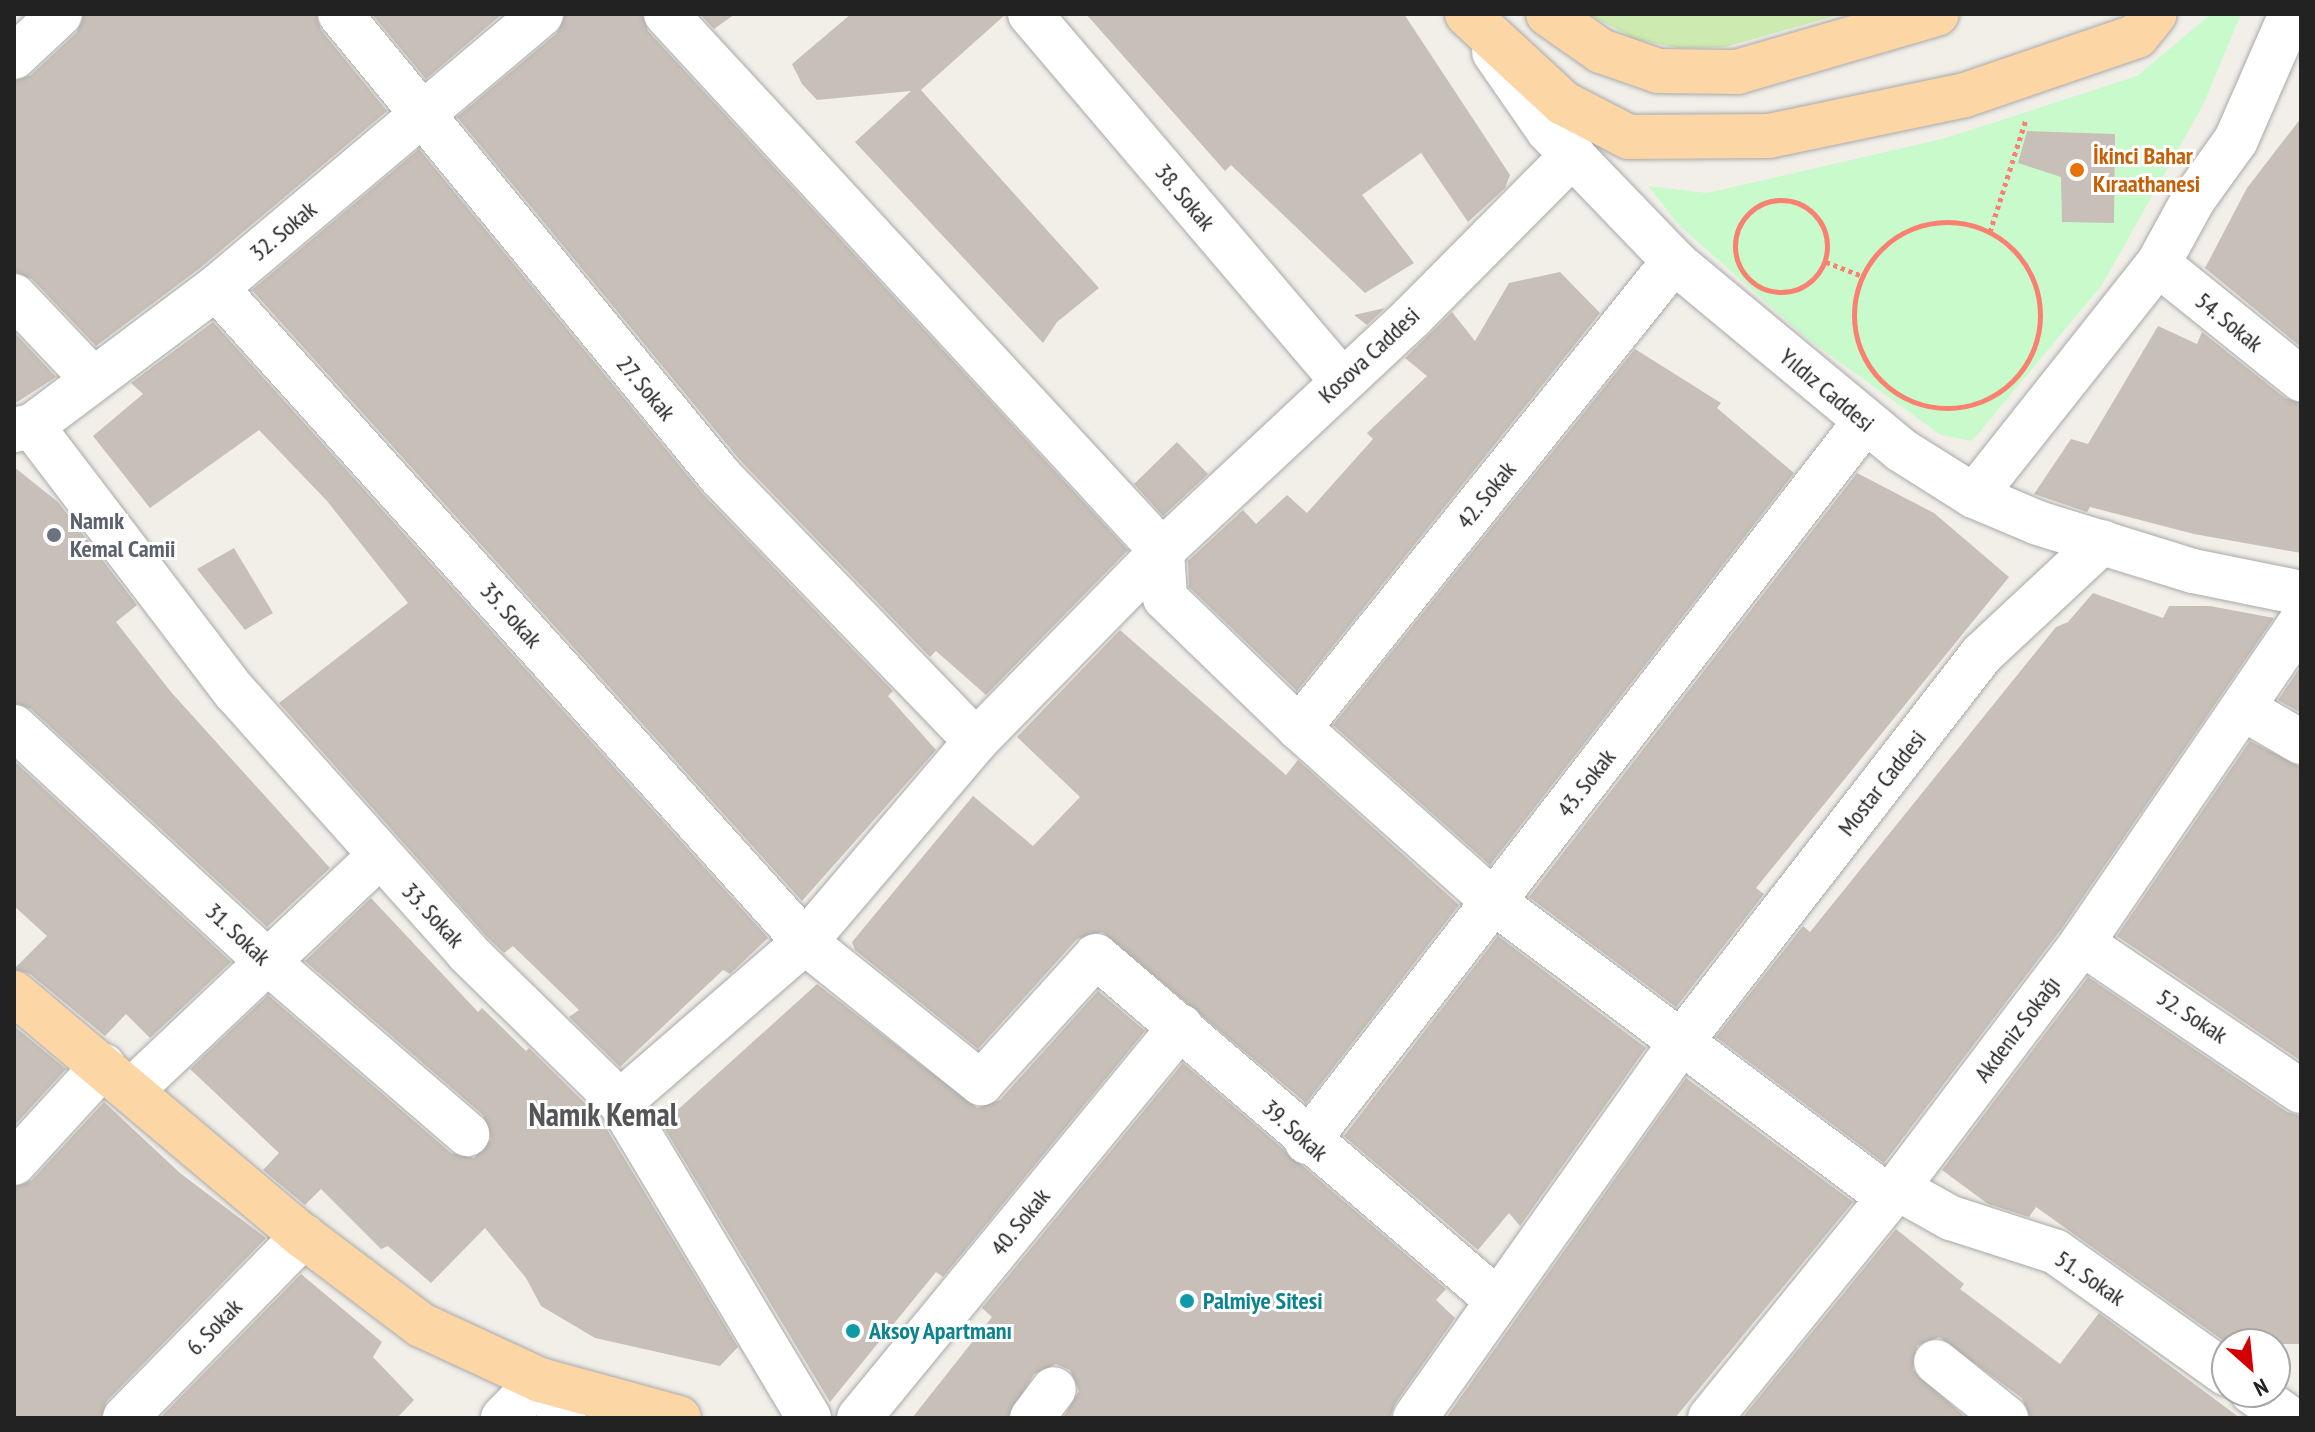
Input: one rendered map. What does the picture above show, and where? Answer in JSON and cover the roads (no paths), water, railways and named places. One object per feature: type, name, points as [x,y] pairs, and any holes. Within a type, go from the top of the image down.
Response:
[{"type":"main road","points":[[1548,14],[1601,51],[1658,71],[1737,72],[1937,14]]},
{"type":"main road","points":[[1472,20],[1563,103],[1629,137],[1769,136],[1965,95],[2137,36],[2155,14]]},
{"type":"main road","points":[[14,993],[303,1236],[421,1325],[540,1380],[679,1418]]},
{"type":"street","points":[[14,57],[60,14]]},
{"type":"street","name":"27. Sokak","points":[[340,14],[419,115],[721,477],[976,741]]},
{"type":"street","name":"32. Sokak","points":[[23,428],[216,288],[541,14]]},
{"type":"street","points":[[666,14],[1162,551]]},
{"type":"street","name":"38. Sokak","points":[[1030,14],[1341,380]]},
{"type":"street","name":"Yıldız Caddesi","points":[[1472,20],[1548,130],[1674,261],[1864,423],[1974,496],[2193,571],[2301,593]]},
{"type":"street","points":[[1974,496],[2158,264],[2193,200],[2236,140],[2289,47]]},
{"type":"street","name":"Kosova Caddesi","points":[[620,1102],[805,942],[976,741],[1162,551],[1341,380],[1411,318],[1573,155]]},
{"type":"street","name":"42. Sokak","points":[[1299,728],[1674,261]]},
{"type":"street","name":"54. Sokak","points":[[2158,264],[2301,379]]},
{"type":"street","name":"35. Sokak","points":[[216,288],[805,942],[981,1083],[1096,956]]},
{"type":"street","points":[[14,296],[91,377]]},
{"type":"street","name":"43. Sokak","points":[[1307,1142],[1864,423]]},
{"type":"street","name":"33. Sokak","points":[[23,428],[235,692],[378,857],[620,1102],[809,1418]]},
{"type":"street","name":"Mostar Caddesi","points":[[1415,1418],[1681,1042],[1982,654],[2102,542]]},
{"type":"street","name":"51. Sokak","points":[[1162,551],[1165,598],[1299,728],[1494,902],[1681,1042],[1893,1193],[1951,1218],[2056,1252],[2211,1363]]},
{"type":"street","name":"Akdeniz Sokağı","points":[[1710,1418],[1893,1193],[2082,943],[2246,710],[2301,622]]},
{"type":"street","points":[[2246,710],[2301,742]]},
{"type":"street","name":"31. Sokak","points":[[14,727],[269,963],[467,1134]]},
{"type":"street","points":[[14,1163],[118,1078],[269,963],[378,857]]},
{"type":"street","name":"52. Sokak","points":[[2082,943],[2301,1091]]},
{"type":"street","name":"39. Sokak","points":[[1096,956],[1181,1026],[1307,1142],[1497,1300]]},
{"type":"street","name":"40. Sokak","points":[[859,1418],[1181,1026]]},
{"type":"street","name":"6. Sokak","points":[[125,1418],[303,1236]]},
{"type":"street","points":[[1936,1362],[2006,1418]]},
{"type":"street","points":[[503,1418],[540,1380],[564,1418]]},
{"type":"place","name":"İkinci Bahar Kıraathanesi","points":[[2077,170]]},
{"type":"place","name":"Namık Kemal Camii","points":[[54,535]]},
{"type":"place","name":"Palmiye Sitesi","points":[[1187,1301]]},
{"type":"place","name":"Aksoy Apartmanı","points":[[853,1331]]},
{"type":"district","name":"Namık Kemal","points":[[603,1114]]}]
